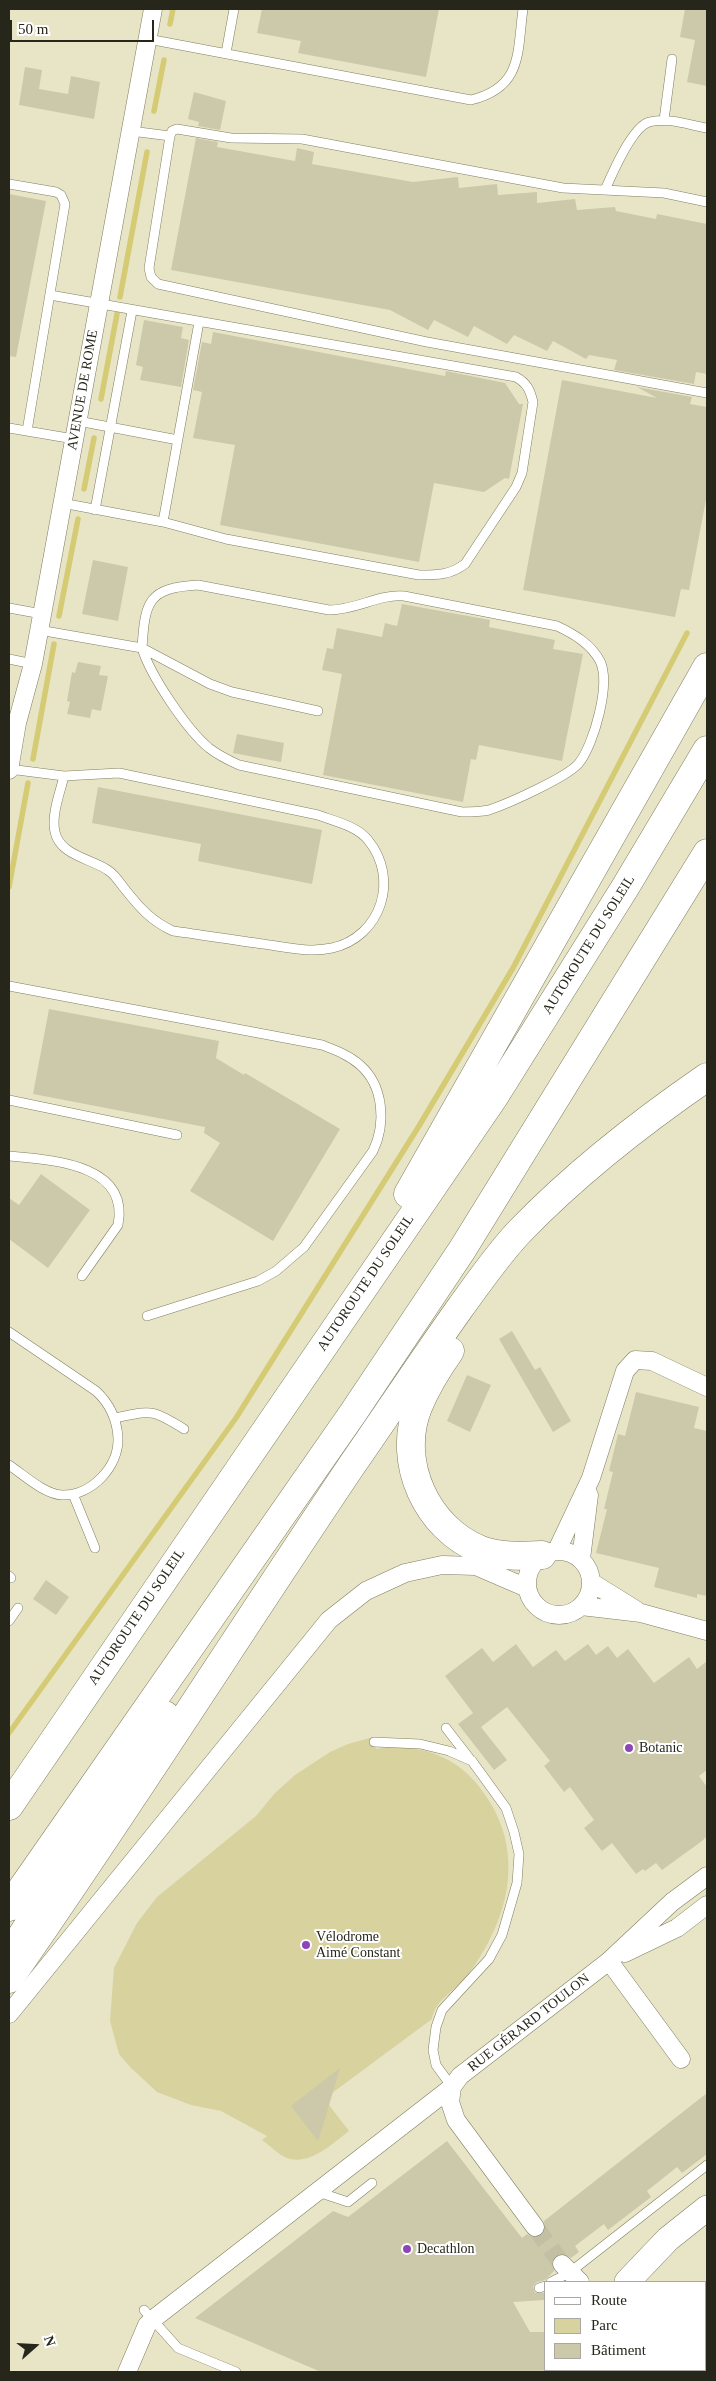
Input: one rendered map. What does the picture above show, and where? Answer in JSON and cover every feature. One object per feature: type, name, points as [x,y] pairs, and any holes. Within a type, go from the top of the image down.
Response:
[{"type":"main road","points":[[350,1306],[415,1182],[707,667]]},
{"type":"main road","name":"AUTOROUTE DU SOLEIL","points":[[9,1806],[494,1097],[626,886],[707,750]]},
{"type":"main road","points":[[9,1907],[353,1413],[462,1250],[707,853]]},
{"type":"main road","points":[[9,1979],[79,1878],[238,1634],[428,1352],[489,1268],[518,1232],[596,1158],[651,1116],[707,1077]]},
{"type":"main road","points":[[549,1553],[507,1556],[481,1550],[455,1534],[438,1518],[421,1494],[412,1468],[412,1436],[417,1408],[441,1363],[497,1276],[569,1183]]},
{"type":"main road","points":[[9,1955],[212,1642],[353,1413]]},
{"type":"main road","points":[[628,2281],[668,2239],[707,2208]]},
{"type":"main road","points":[[651,2281],[674,2256],[707,2226]]},
{"type":"street","name":"AVENUE DE ROME","points":[[9,770],[13,722],[33,664],[154,9]]},
{"type":"street","points":[[581,1558],[591,1478],[625,1371],[635,1360],[652,1361],[707,1387]]},
{"type":"street","points":[[549,1553],[574,1554],[581,1558],[586,1565],[592,1582],[587,1600],[572,1612],[553,1614],[536,1605],[528,1588],[530,1569],[549,1553],[591,1478]]},
{"type":"street","points":[[9,2014],[329,1620],[366,1591],[405,1572],[442,1565],[476,1566],[528,1588]]},
{"type":"street","points":[[592,1582],[641,1612]]},
{"type":"street","points":[[581,1606],[641,1612],[707,1631]]},
{"type":"street","name":"RUE GÉRARD TOULON","points":[[148,2315],[317,2192],[452,2087],[460,2076],[608,1961],[672,1902],[707,1876]]},
{"type":"street","name":"RUE GÉRARD TOULON","points":[[608,1961],[677,1928],[707,1905]]},
{"type":"street","points":[[608,1961],[681,2059]]},
{"type":"street","points":[[452,2087],[450,2102],[456,2120],[535,2228]]},
{"type":"street","points":[[127,2372],[147,2325],[148,2315]]},
{"type":"lane","points":[[226,53],[234,9]]},
{"type":"lane","points":[[148,39],[471,100],[489,95],[504,84],[516,66],[523,9]]},
{"type":"lane","points":[[664,120],[672,59]]},
{"type":"lane","points":[[605,190],[615,167],[638,130],[647,122],[664,120],[707,128]]},
{"type":"lane","points":[[707,202],[664,193],[563,188],[302,139],[231,138],[177,129],[172,131],[170,136],[149,268],[151,277],[158,284],[426,342],[707,392]]},
{"type":"lane","points":[[131,131],[170,136]]},
{"type":"lane","points":[[9,184],[56,192],[61,195],[66,204],[27,431]]},
{"type":"lane","points":[[50,295],[132,311],[516,377],[525,382],[533,402],[522,473],[516,487],[465,564],[454,572],[440,576],[419,575],[226,539],[163,522],[62,503]]},
{"type":"lane","points":[[96,510],[132,311]]},
{"type":"lane","points":[[163,522],[199,322]]},
{"type":"lane","points":[[78,421],[178,440]]},
{"type":"lane","points":[[9,428],[74,439]]},
{"type":"lane","points":[[198,585],[329,610],[345,610],[392,595],[398,595],[557,626],[573,633],[588,644],[600,662],[604,678],[597,724],[589,748],[579,764],[565,776],[489,810],[462,812],[239,765],[223,758],[193,733],[146,663],[142,648],[144,615],[152,601],[162,592],[179,586],[198,585]]},
{"type":"lane","points":[[9,608],[41,622],[142,648],[210,684],[232,692],[318,711]]},
{"type":"lane","points":[[9,659],[33,664]]},
{"type":"lane","points":[[9,770],[64,776],[119,773],[318,815],[349,827],[367,839],[381,859],[384,882],[382,904],[372,925],[351,940],[332,948],[309,950],[173,931],[156,923],[141,910],[111,872],[95,862],[72,853],[60,844],[55,833],[54,818],[64,776]]},
{"type":"lane","points":[[9,986],[322,1045],[342,1053],[361,1065],[375,1086],[381,1105],[380,1138],[373,1151],[304,1247],[276,1271],[258,1281],[148,1316]]},
{"type":"lane","points":[[9,1100],[177,1135]]},
{"type":"lane","points":[[9,1156],[56,1161],[75,1166],[99,1175],[111,1187],[118,1201],[120,1214],[118,1224],[82,1276]]},
{"type":"lane","points":[[9,1332],[96,1390],[107,1401],[114,1418],[118,1439],[113,1459],[102,1477],[94,1485],[73,1494],[60,1495],[49,1491],[9,1465]]},
{"type":"lane","points":[[114,1418],[150,1411],[184,1428]]},
{"type":"lane","points":[[73,1494],[95,1548]]},
{"type":"lane","points":[[9,1621],[18,1608]]},
{"type":"lane","points":[[446,1728],[506,1808],[519,1854],[517,1883],[502,1935],[489,1959],[442,2010],[436,2027],[433,2050],[436,2065],[452,2087]]},
{"type":"lane","points":[[374,1742],[420,1744],[449,1751],[472,1761]]},
{"type":"lane","points":[[554,2281],[571,2275],[707,2165]]},
{"type":"lane","points":[[317,2192],[348,2202],[372,2183]]},
{"type":"lane","points":[[148,2315],[178,2348],[236,2372]]},
{"type":"green space","name":"Vélodrome Aimé Constant","points":[[373,1737],[376,1749],[417,1749],[443,1757],[455,1764],[476,1783],[492,1806],[503,1830],[508,1855],[508,1879],[504,1904],[483,1952],[468,1975],[437,2006],[432,2019],[332,2093],[329,2105],[349,2131],[321,2152],[296,2160],[287,2158],[262,2140],[267,2136],[221,2111],[191,2105],[157,2092],[130,2067],[119,2054],[110,2021],[114,1968],[137,1923],[157,1897],[256,1816],[275,1793],[295,1775],[330,1752],[348,1744]]},
{"type":"building","points":[[262,9],[439,9],[426,77],[298,53],[301,41],[257,33]]},
{"type":"building","points":[[685,9],[707,9],[707,86],[687,82],[695,40],[680,37]]},
{"type":"building","points":[[25,67],[42,70],[39,89],[68,94],[71,76],[100,82],[94,119],[19,105]]},
{"type":"building","points":[[194,92],[226,101],[220,130],[198,126],[199,122],[188,119]]},
{"type":"building","points":[[196,138],[218,142],[217,147],[295,161],[297,148],[314,152],[312,164],[413,182],[458,177],[459,188],[497,184],[498,195],[537,192],[537,203],[575,199],[577,210],[615,207],[616,211],[656,219],[657,214],[707,224],[707,374],[696,372],[694,384],[614,370],[617,360],[589,355],[586,359],[553,341],[547,351],[514,335],[507,344],[474,326],[468,337],[434,320],[428,330],[390,310],[171,270]]},
{"type":"building","points":[[9,194],[46,201],[16,357],[9,356]]},
{"type":"building","points":[[144,320],[183,327],[181,338],[189,340],[181,387],[140,380],[143,367],[136,365]]},
{"type":"building","points":[[213,332],[445,376],[446,371],[505,383],[519,404],[523,404],[509,479],[505,478],[484,492],[434,483],[419,562],[220,525],[235,445],[193,438],[202,392],[193,390],[202,342],[211,344]]},
{"type":"building","points":[[562,380],[657,398],[637,387],[692,397],[690,404],[707,407],[707,494],[689,590],[681,589],[675,617],[523,590]]},
{"type":"building","points":[[93,560],[128,567],[118,621],[82,614]]},
{"type":"building","points":[[402,604],[490,620],[489,627],[555,640],[553,649],[583,654],[562,761],[479,745],[476,760],[471,759],[463,802],[323,775],[342,674],[322,670],[327,648],[333,649],[337,628],[382,637],[385,623],[397,626]]},
{"type":"building","points":[[78,662],[101,666],[99,675],[108,676],[101,711],[92,709],[90,718],[67,714],[70,702],[67,701],[72,672],[75,673]]},
{"type":"building","points":[[237,734],[284,743],[281,762],[233,753]]},
{"type":"building","points":[[98,787],[322,830],[312,884],[198,861],[201,844],[92,823]]},
{"type":"building","points":[[49,1009],[219,1041],[216,1058],[340,1129],[273,1241],[190,1191],[220,1143],[204,1133],[205,1127],[33,1094]]},
{"type":"building","points":[[41,1174],[90,1210],[48,1268],[9,1239],[9,1198],[19,1205]]},
{"type":"building","points":[[512,1331],[535,1370],[540,1367],[571,1421],[553,1432],[499,1339]]},
{"type":"building","points":[[467,1375],[491,1385],[470,1432],[447,1421]]},
{"type":"building","points":[[636,1392],[699,1407],[694,1428],[707,1431],[707,1596],[697,1594],[697,1598],[654,1587],[659,1568],[596,1553],[607,1509],[604,1509],[613,1472],[609,1471],[618,1434],[625,1436]]},
{"type":"building","points":[[46,1580],[69,1597],[56,1615],[33,1599]]},
{"type":"building","points":[[516,1644],[533,1667],[556,1650],[565,1661],[588,1644],[596,1655],[608,1646],[617,1658],[628,1649],[654,1683],[689,1657],[697,1669],[707,1661],[707,1770],[699,1776],[707,1787],[707,1836],[702,1841],[662,1870],[656,1863],[645,1871],[643,1869],[636,1874],[612,1843],[602,1851],[584,1828],[594,1820],[570,1787],[564,1792],[544,1766],[550,1761],[507,1707],[481,1727],[507,1760],[494,1770],[458,1724],[473,1713],[445,1676],[482,1648],[493,1662]]},
{"type":"building","points":[[340,2068],[324,2122],[318,2141],[291,2106]]},
{"type":"building","name":"Decathlon","points":[[707,2093],[707,2154],[682,2173],[677,2167],[647,2191],[651,2197],[608,2230],[604,2224],[575,2246],[579,2252],[571,2258],[564,2254],[555,2256],[552,2262],[554,2271],[545,2280],[537,2282],[533,2286],[535,2293],[544,2293],[544,2300],[513,2302],[530,2332],[544,2332],[545,2372],[321,2372],[195,2318],[333,2211],[348,2217],[447,2141],[522,2238],[527,2234],[536,2238],[541,2236],[545,2231],[544,2221]]},
{"type":"waterway","points":[[170,24],[173,9]]},
{"type":"waterway","points":[[154,111],[164,60]]},
{"type":"waterway","points":[[120,297],[147,152]]},
{"type":"waterway","points":[[101,399],[117,314]]},
{"type":"waterway","points":[[84,489],[94,438]]},
{"type":"waterway","points":[[59,616],[78,519]]},
{"type":"waterway","points":[[9,1733],[236,1418],[419,1126],[513,968],[687,633]]},
{"type":"waterway","points":[[33,759],[54,644]]},
{"type":"waterway","points":[[9,887],[28,783]]},
{"type":"tunnel","points":[[535,2227],[562,2264]]},
{"type":"place","name":"Botanic","points":[[629,1748]]},
{"type":"place","name":"Vélodrome Aimé Constant","points":[[306,1945]]},
{"type":"place","name":"Decathlon","points":[[407,2249]]}]
